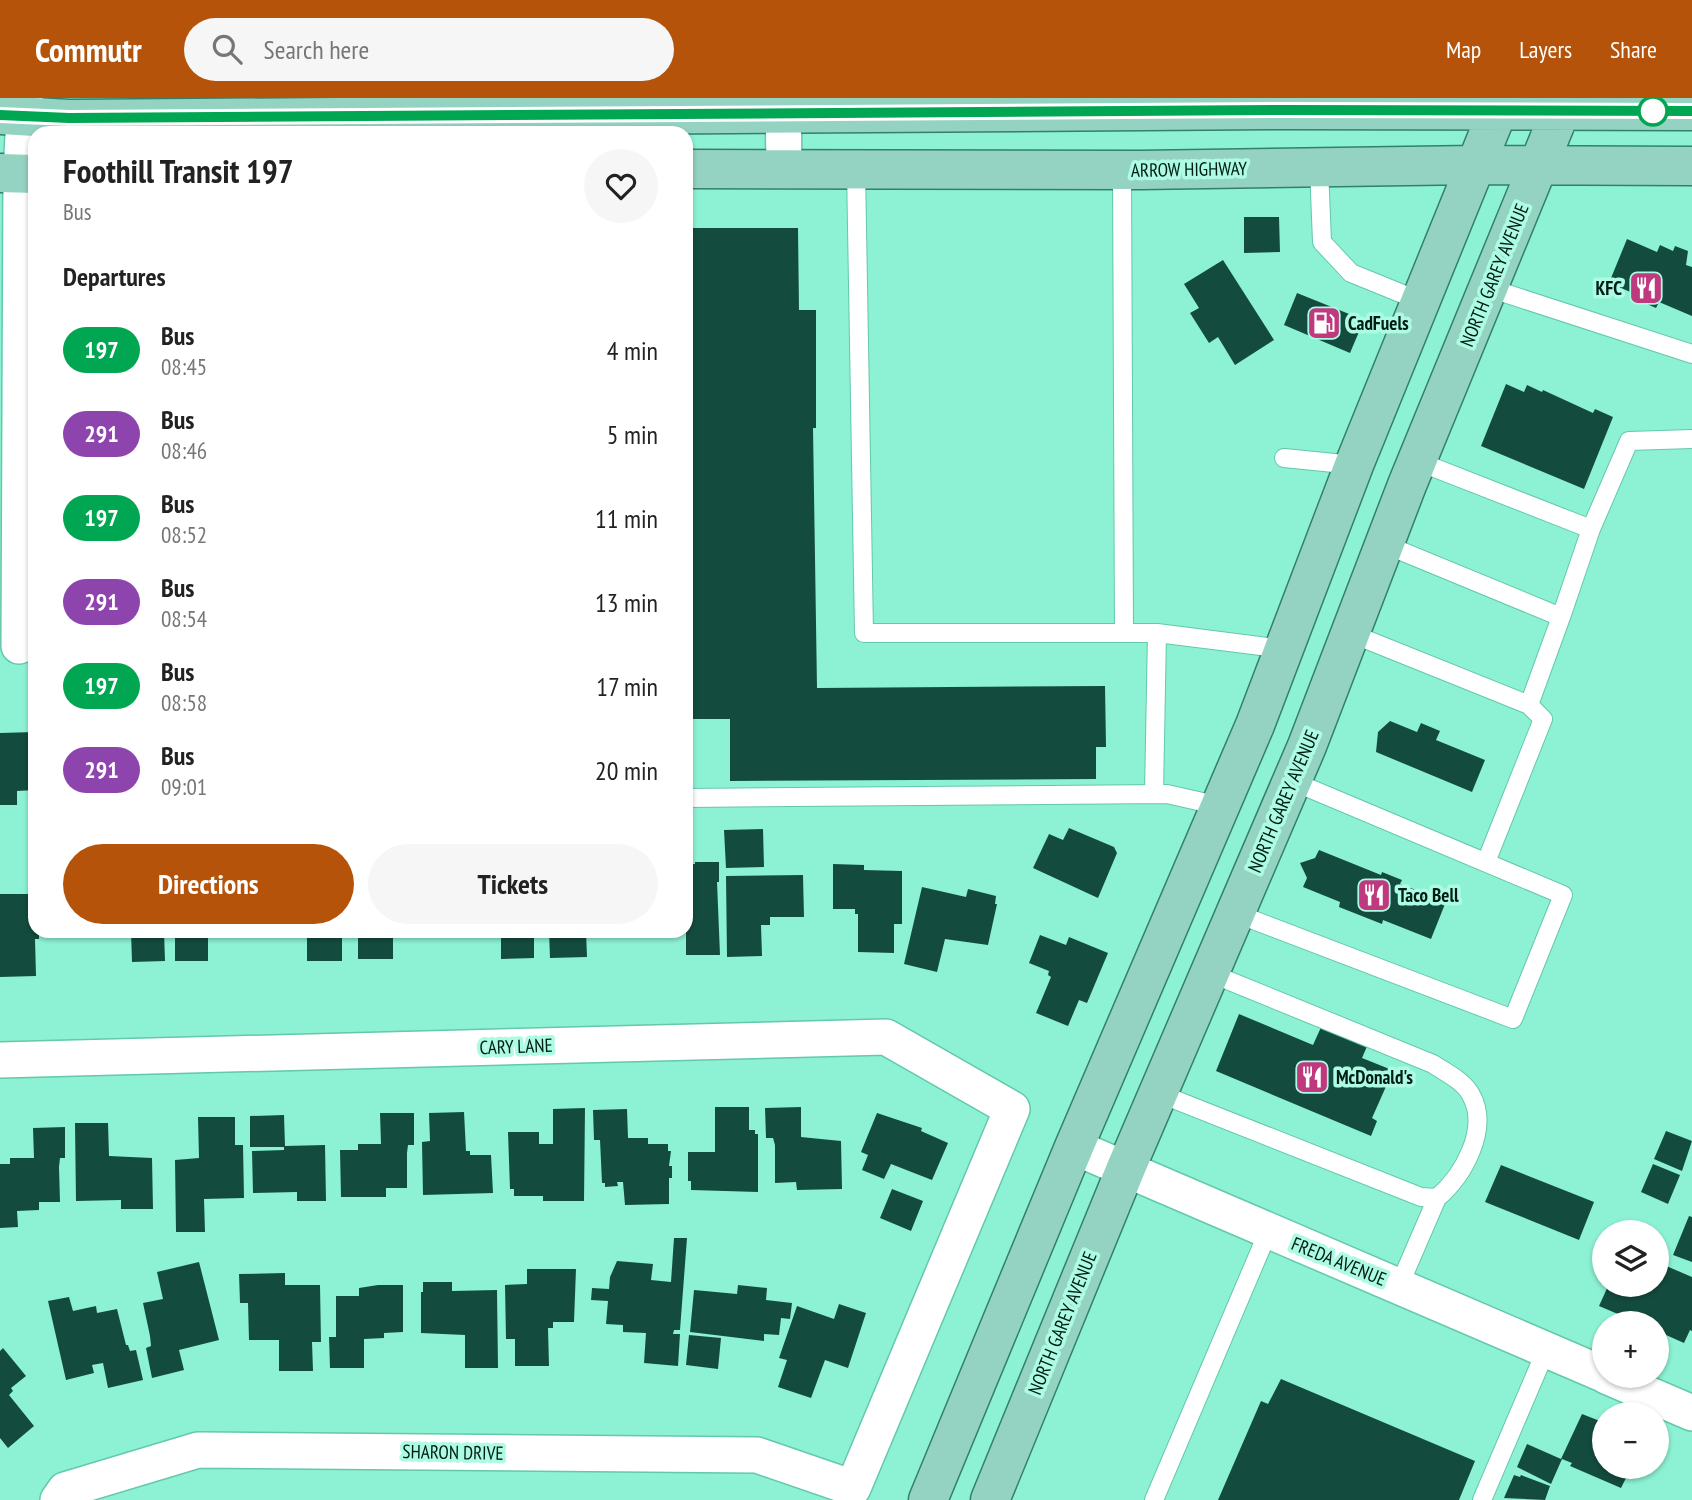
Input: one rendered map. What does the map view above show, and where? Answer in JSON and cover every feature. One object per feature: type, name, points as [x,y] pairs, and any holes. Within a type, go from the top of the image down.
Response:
[{"type":"main road","points":[[928,1500],[1074,1147],[1220,806],[1500,104]]},
{"type":"main road","points":[[17,110],[69,118],[273,107],[1563,104],[1692,111]]},
{"type":"main road","name":"NORTH GAREY AVENUE","points":[[990,1500],[1126,1168],[1292,781],[1417,461],[1563,104]]},
{"type":"main road","name":"ARROW HIGHWAY","points":[[693,169],[1122,170],[1475,165],[1692,166]]},
{"type":"main road","points":[[1292,781],[1276,726],[1308,650],[1314,571]]},
{"type":"main road","points":[[1210,973],[1210,894],[1228,844],[1220,806]]},
{"type":"street","points":[[784,106],[784,167]]},
{"type":"street","points":[[17,110],[18,646]]},
{"type":"street","name":"CARY LANE","points":[[0,1060],[886,1037],[1012,1109],[853,1488]]},
{"type":"street","name":"FREDA AVENUE","points":[[1074,1147],[1592,1369]]},
{"type":"street","name":"FREDA AVENUE","points":[[1635,1388],[1692,1413]]},
{"type":"street","name":"SHARON DRIVE","points":[[58,1500],[65,1490],[198,1450],[757,1455],[853,1488]]},
{"type":"lane","points":[[1318,167],[1322,243],[1351,273],[1420,301]]},
{"type":"lane","points":[[856,168],[864,633],[1157,633],[1284,649]]},
{"type":"lane","points":[[1122,170],[1124,633]]},
{"type":"lane","points":[[1489,288],[1692,354]]},
{"type":"lane","points":[[1529,705],[1591,529],[1629,441],[1692,439]]},
{"type":"lane","points":[[1284,458],[1354,465]]},
{"type":"lane","points":[[1417,461],[1591,529]]},
{"type":"lane","points":[[1384,544],[1561,617]]},
{"type":"lane","points":[[1154,794],[1157,633]]},
{"type":"lane","points":[[1350,633],[1529,705],[1543,719],[1486,862]]},
{"type":"lane","points":[[1236,913],[1513,1019],[1563,895],[1292,781]]},
{"type":"lane","points":[[693,798],[1167,794],[1220,806]]},
{"type":"lane","points":[[1210,973],[1433,1064],[1471,1094],[1478,1129],[1458,1177],[1437,1198],[1399,1286]]},
{"type":"lane","points":[[1158,1093],[1421,1197],[1437,1198]]},
{"type":"lane","points":[[1154,1500],[1268,1232]]},
{"type":"lane","points":[[1482,1500],[1546,1350]]},
{"type":"building","points":[[1244,217],[1279,217],[1280,252],[1244,253]]},
{"type":"building","points":[[693,228],[798,228],[799,310],[816,310],[816,428],[813,428],[817,688],[1105,686],[1106,747],[1096,747],[1096,779],[730,781],[730,719],[693,719]]},
{"type":"building","points":[[1627,239],[1657,252],[1660,245],[1673,251],[1675,246],[1688,251],[1686,265],[1692,267],[1692,316],[1659,302],[1656,308],[1638,300],[1640,296],[1609,283]]},
{"type":"building","points":[[1223,260],[1274,340],[1235,365],[1218,337],[1209,343],[1190,313],[1199,308],[1184,284]]},
{"type":"building","name":"CadFuels","points":[[1297,293],[1364,320],[1350,353],[1284,325]]},
{"type":"building","points":[[1506,384],[1524,392],[1527,385],[1593,413],[1595,409],[1613,417],[1584,489],[1481,446]]},
{"type":"building","points":[[1390,721],[1417,732],[1421,723],[1440,731],[1436,740],[1485,760],[1472,792],[1376,752],[1378,732]]},
{"type":"building","points":[[28,732],[28,790],[17,791],[17,805],[0,805],[0,733]]},
{"type":"building","points":[[1069,828],[1114,847],[1117,853],[1098,898],[1033,868],[1049,834],[1063,840]]},
{"type":"building","points":[[763,829],[764,867],[726,868],[724,830]]},
{"type":"building","name":"Taco Bell","points":[[1319,850],[1381,875],[1382,872],[1402,880],[1400,884],[1447,899],[1431,939],[1383,920],[1382,924],[1339,907],[1340,902],[1303,887],[1307,878],[1300,863],[1315,858]]},
{"type":"building","points":[[719,862],[717,882],[720,955],[686,955],[686,938],[693,938],[695,864]]},
{"type":"building","points":[[833,864],[864,865],[864,870],[902,871],[902,924],[894,924],[894,953],[858,952],[858,914],[855,914],[855,909],[833,909]]},
{"type":"building","points":[[803,875],[804,917],[770,917],[770,925],[761,925],[762,956],[727,957],[726,876]]},
{"type":"building","points":[[922,887],[966,897],[968,889],[996,896],[997,904],[988,945],[945,939],[937,972],[904,964]]},
{"type":"building","points":[[0,894],[28,894],[28,938],[39,938],[35,939],[36,976],[0,977]]},
{"type":"building","points":[[1040,935],[1066,945],[1069,937],[1108,953],[1087,1003],[1079,1000],[1068,1026],[1036,1013],[1051,977],[1048,975],[1049,971],[1029,963]]},
{"type":"building","points":[[131,938],[164,938],[165,961],[132,962]]},
{"type":"building","points":[[175,938],[208,938],[208,961],[175,961]]},
{"type":"building","points":[[307,938],[342,938],[342,961],[307,961]]},
{"type":"building","points":[[358,938],[393,938],[393,959],[358,959]]},
{"type":"building","points":[[501,938],[534,938],[534,958],[501,959]]},
{"type":"building","points":[[549,938],[586,938],[587,957],[550,958]]},
{"type":"building","name":"McDonald's","points":[[1239,1014],[1313,1045],[1322,1025],[1368,1044],[1362,1058],[1397,1072],[1393,1084],[1388,1082],[1372,1118],[1377,1121],[1371,1136],[1216,1071]]},
{"type":"building","points":[[715,1107],[749,1107],[749,1130],[755,1130],[755,1134],[758,1134],[758,1192],[691,1190],[691,1181],[688,1181],[688,1152],[715,1152]]},
{"type":"building","points":[[801,1107],[801,1137],[841,1141],[842,1189],[797,1190],[796,1182],[775,1183],[775,1145],[773,1138],[766,1138],[765,1108]]},
{"type":"building","points":[[585,1108],[584,1201],[543,1201],[543,1196],[514,1196],[514,1189],[510,1189],[508,1132],[539,1132],[539,1144],[553,1144],[553,1109]]},
{"type":"building","points":[[627,1109],[628,1138],[648,1138],[648,1144],[668,1144],[668,1151],[671,1151],[669,1166],[672,1166],[669,1204],[625,1205],[623,1182],[617,1182],[618,1186],[605,1187],[605,1183],[602,1183],[600,1140],[594,1140],[593,1110]]},
{"type":"building","points":[[464,1112],[466,1151],[470,1151],[470,1155],[491,1155],[493,1193],[423,1195],[422,1142],[430,1141],[429,1113]]},
{"type":"building","points":[[380,1113],[414,1113],[414,1145],[408,1145],[407,1153],[407,1188],[386,1188],[386,1197],[341,1197],[340,1150],[358,1150],[358,1144],[381,1144]]},
{"type":"building","points":[[877,1113],[922,1128],[921,1131],[948,1143],[932,1180],[891,1164],[884,1179],[862,1170],[868,1155],[861,1152]]},
{"type":"building","points":[[284,1115],[285,1146],[325,1145],[326,1201],[297,1201],[297,1192],[253,1193],[252,1151],[284,1150],[284,1147],[250,1147],[250,1116]]},
{"type":"building","points":[[198,1117],[235,1117],[235,1145],[243,1145],[244,1198],[204,1199],[205,1232],[176,1232],[175,1160],[199,1158]]},
{"type":"building","points":[[75,1123],[108,1123],[109,1156],[152,1158],[153,1209],[121,1209],[121,1200],[76,1201]]},
{"type":"building","points":[[65,1127],[65,1158],[60,1158],[59,1167],[60,1202],[39,1202],[39,1210],[17,1211],[18,1227],[0,1228],[0,1164],[10,1164],[10,1158],[34,1158],[33,1128]]},
{"type":"building","points":[[1666,1131],[1692,1141],[1682,1171],[1654,1159]]},
{"type":"building","points":[[1653,1164],[1680,1175],[1668,1204],[1641,1192]]},
{"type":"building","points":[[1501,1165],[1594,1202],[1579,1240],[1485,1202]]},
{"type":"building","points":[[892,1189],[923,1201],[911,1231],[880,1218]]},
{"type":"building","points":[[1689,1216],[1692,1217],[1692,1262],[1673,1255]]},
{"type":"building","points":[[674,1238],[687,1238],[680,1330],[674,1330],[673,1334],[680,1334],[678,1366],[644,1363],[646,1333],[623,1332],[623,1325],[606,1324],[608,1301],[591,1300],[592,1288],[609,1289],[610,1277],[617,1261],[653,1264],[651,1280],[671,1282]]},
{"type":"building","points":[[199,1262],[219,1340],[179,1350],[184,1370],[152,1378],[146,1348],[151,1346],[150,1336],[143,1303],[163,1299],[157,1272]]},
{"type":"building","points":[[1669,1267],[1692,1277],[1692,1331],[1690,1330],[1684,1343],[1669,1336],[1669,1311],[1611,1311],[1599,1306],[1603,1297],[1669,1297]]},
{"type":"building","points":[[527,1269],[576,1269],[574,1322],[553,1322],[553,1328],[548,1328],[549,1366],[515,1366],[515,1339],[506,1339],[505,1285],[527,1284]]},
{"type":"building","points":[[285,1273],[285,1285],[320,1285],[321,1342],[312,1342],[313,1371],[279,1371],[279,1340],[249,1340],[248,1303],[240,1303],[239,1274]]},
{"type":"building","points":[[423,1282],[452,1282],[452,1291],[497,1290],[498,1368],[465,1368],[465,1335],[421,1333]]},
{"type":"building","points":[[403,1285],[403,1332],[384,1333],[384,1338],[364,1339],[364,1368],[330,1368],[329,1337],[336,1337],[336,1296],[359,1296],[359,1288]]},
{"type":"building","points":[[738,1285],[767,1288],[766,1300],[792,1303],[790,1319],[781,1318],[779,1335],[764,1334],[764,1341],[690,1332],[694,1290],[737,1294]]},
{"type":"building","points":[[69,1297],[73,1311],[96,1306],[97,1313],[117,1309],[126,1345],[130,1351],[136,1350],[143,1380],[108,1388],[103,1363],[92,1365],[94,1373],[66,1380],[48,1301]]},
{"type":"building","points":[[839,1304],[866,1313],[848,1368],[825,1360],[811,1398],[778,1387],[787,1360],[779,1358],[797,1306],[834,1319]]},
{"type":"building","points":[[689,1335],[721,1338],[718,1369],[686,1365]]},
{"type":"building","points":[[3,1348],[26,1376],[11,1388],[13,1391],[9,1395],[34,1426],[8,1448],[0,1438],[0,1351]]},
{"type":"building","points":[[1281,1379],[1475,1461],[1459,1500],[1218,1500],[1261,1401],[1268,1404]]},
{"type":"building","points":[[1582,1414],[1592,1418],[1592,1475],[1570,1466],[1572,1463],[1562,1459],[1551,1484],[1517,1467],[1527,1444],[1561,1459]]},
{"type":"building","points":[[1514,1475],[1550,1486],[1545,1500],[1504,1498]]},
{"type":"building","points":[[1600,1479],[1626,1479],[1621,1488]]},
{"type":"bus line","name":"197","points":[[0,115],[69,118],[1281,110],[1692,111]]},
{"type":"place","name":"KFC","points":[[1646,288]]},
{"type":"place","name":"CadFuels","points":[[1324,323]]},
{"type":"place","name":"Taco Bell","points":[[1374,895]]},
{"type":"place","name":"McDonald's","points":[[1312,1077]]}]
